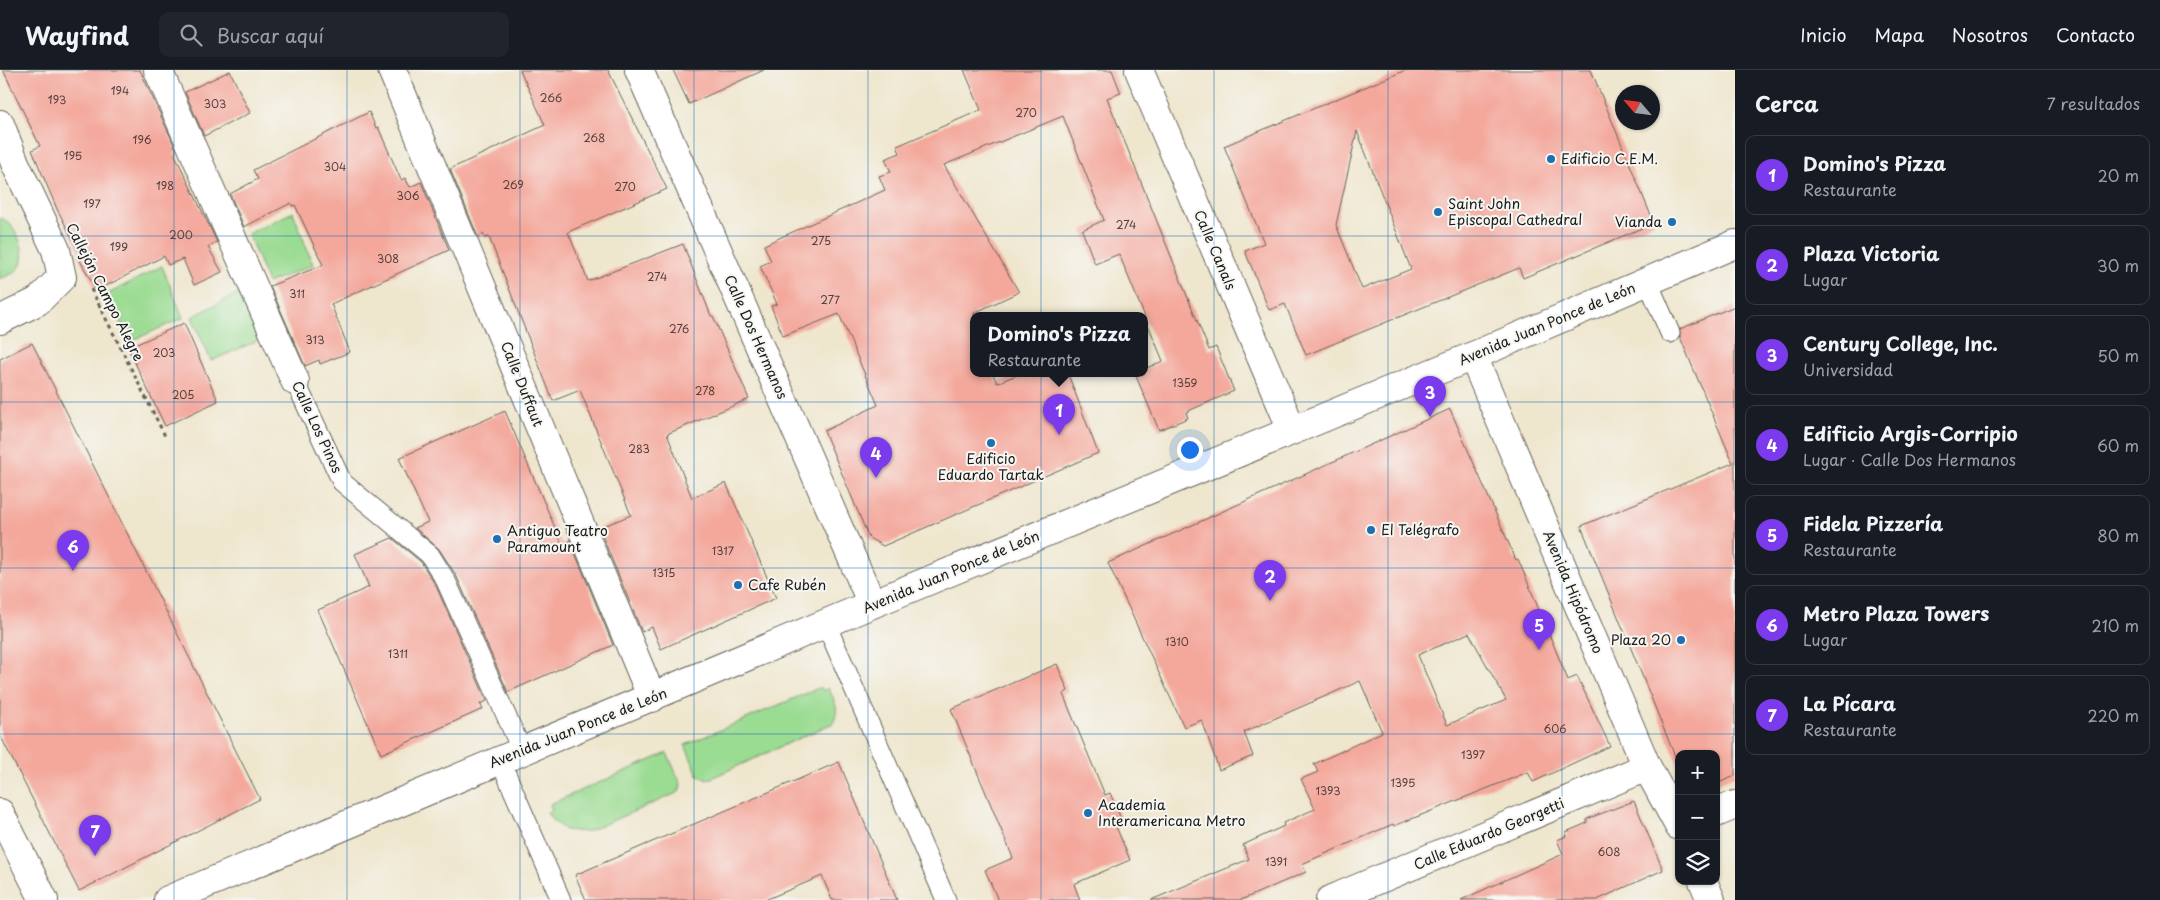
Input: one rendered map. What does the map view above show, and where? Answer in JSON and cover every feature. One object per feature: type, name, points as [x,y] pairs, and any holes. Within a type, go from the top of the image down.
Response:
[{"type":"street","name":"Calle Los Pinos","points":[[158,70],[295,381]]},
{"type":"street","name":"Calle Duffaut","points":[[392,70],[652,698]]},
{"type":"street","name":"Calle Dos Hermanos","points":[[639,70],[872,604]]},
{"type":"street","name":"Calle Canals","points":[[1139,70],[1292,430]]},
{"type":"street","points":[[0,124],[8,167],[56,250],[62,277],[38,301],[0,320]]},
{"type":"street","name":"Avenida Juan Ponce de León","points":[[168,900],[872,604],[1472,356],[1735,244]]},
{"type":"street","name":"Avenida Hipódromo","points":[[1472,356],[1648,768],[1675,819]]},
{"type":"street","name":"Calle Eduardo Georgetti","points":[[1330,900],[1648,768]]},
{"type":"street","points":[[1720,811],[1735,805]]},
{"type":"street","points":[[0,813],[44,900]]},
{"type":"street","points":[[1705,885],[1711,900]]},
{"type":"lane","points":[[1648,282],[1670,333]]},
{"type":"lane","name":"Calle Los Pinos","points":[[295,381],[342,482],[430,555],[446,580],[511,756],[561,900]]},
{"type":"lane","points":[[826,624],[946,900]]},
{"type":"path","name":"Callejón Campo Alegre","points":[[90,287],[166,438]]},
{"type":"green space","points":[[293,212],[313,265],[268,283],[248,234]]},
{"type":"green space","points":[[0,218],[11,225],[19,238],[22,260],[16,271],[0,279]]},
{"type":"green space","points":[[162,266],[183,318],[129,342],[108,294]]},
{"type":"green space","points":[[239,293],[259,340],[211,361],[192,317]]},
{"type":"green space","points":[[821,687],[823,691],[828,688],[835,701],[836,713],[833,723],[707,780],[698,775],[685,745]]},
{"type":"green space","points":[[667,753],[681,784],[679,792],[586,832],[565,830],[552,820],[547,812],[552,810],[550,804]]},
{"type":"building","points":[[3,70],[140,70],[176,149],[175,155],[217,242],[208,247],[222,272],[194,285],[183,259],[168,265],[164,256],[104,287],[102,284],[95,288],[77,255],[80,253],[57,209],[32,150],[40,146]]},
{"type":"building","points":[[520,70],[608,70],[667,189],[568,232],[588,281],[683,244],[711,316],[713,316],[749,399],[667,434],[692,498],[726,483],[776,598],[661,649],[652,627],[642,632],[599,528],[631,515],[580,390],[553,401],[489,237],[485,238],[483,234],[478,237],[450,169],[545,125]]},
{"type":"building","points":[[673,70],[764,70],[689,104]]},
{"type":"building","points":[[964,70],[1112,70],[1121,93],[1107,98],[1209,350],[1216,347],[1234,391],[1186,412],[1188,418],[1159,430],[1136,377],[1148,377],[1148,367],[1163,361],[1148,325],[1148,312],[1143,312],[1119,254],[1095,264],[1082,230],[1104,220],[1063,116],[944,165],[1019,292],[976,312],[970,312],[970,377],[994,377],[997,383],[1012,377],[1069,377],[1098,453],[883,546],[869,538],[824,431],[878,405],[839,314],[783,336],[771,306],[777,304],[760,266],[771,261],[764,245],[885,190],[879,176],[891,172],[885,159],[900,153],[897,146],[981,110]]},
{"type":"building","points":[[1406,70],[1591,70],[1654,223],[1523,278],[1519,268],[1306,355],[1285,304],[1269,310],[1245,251],[1264,243],[1224,146]],"holes":[[[1357,131],[1411,269],[1362,289],[1336,225]]]},
{"type":"building","points":[[230,71],[250,113],[204,136],[185,92]]},
{"type":"building","points":[[369,112],[376,128],[378,127],[401,180],[405,178],[410,187],[421,182],[449,250],[331,304],[350,352],[320,364],[319,360],[305,366],[270,286],[323,265],[295,205],[292,206],[291,203],[244,227],[230,194],[258,179],[253,170]]},
{"type":"building","name":"Plaza 20","points":[[1735,306],[1735,776],[1720,782],[1720,750],[1675,750],[1675,756],[1581,526],[1733,463],[1680,337],[1680,329]]},
{"type":"building","points":[[184,323],[218,401],[165,426],[128,348]]},
{"type":"building","points":[[32,343],[260,799],[79,891],[0,735],[0,359]]},
{"type":"building","points":[[1450,409],[1516,560],[1518,559],[1568,680],[1577,676],[1610,746],[1533,782],[1528,772],[1394,826],[1393,824],[1302,864],[1306,872],[1241,900],[1151,900],[1249,859],[1243,845],[1284,826],[1283,823],[1315,809],[1301,779],[1318,772],[1314,764],[1382,732],[1360,681],[1244,732],[1253,756],[1219,770],[1202,720],[1184,727],[1108,563]],"holes":[[[1469,633],[1506,700],[1447,725],[1418,655]]]},
{"type":"building","name":"Antiguo Teatro Paramount","points":[[505,411],[562,544],[570,541],[613,645],[508,692],[456,575],[439,549],[415,528],[428,522],[399,458]]},
{"type":"building","points":[[392,538],[421,562],[436,586],[487,701],[480,704],[483,709],[381,754],[318,610],[369,587],[355,554]]},
{"type":"building","points":[[1057,664],[1068,691],[1063,694],[1105,795],[1110,793],[1122,821],[1115,824],[1130,860],[1074,884],[1080,900],[998,900],[985,870],[1013,858],[951,709]]},
{"type":"building","points":[[839,762],[897,900],[832,900],[822,876],[765,900],[586,900],[575,875]]},
{"type":"building","points":[[1634,801],[1663,870],[1597,900],[1461,900],[1563,854],[1557,840],[1567,836],[1566,832],[1587,823],[1587,819]]},
{"type":"place","name":"Edificio C.E.M.","points":[[1551,159]]},
{"type":"place","name":"Saint John Episcopal Cathedral","points":[[1438,212]]},
{"type":"place","name":"Vianda","points":[[1672,222]]},
{"type":"place","name":"Century College, Inc.","points":[[1430,417]]},
{"type":"place","name":"Domino's Pizza","points":[[1059,435]]},
{"type":"place","name":"Edificio Eduardo Tartak","points":[[991,443]]},
{"type":"place","name":"Edificio Argis-Corripio","points":[[876,478]]},
{"type":"place","name":"El Telégrafo","points":[[1371,530]]},
{"type":"place","name":"Antiguo Teatro Paramount","points":[[497,539]]},
{"type":"place","name":"Metro Plaza Towers","points":[[73,571]]},
{"type":"place","name":"Cafe Rubén","points":[[738,585]]},
{"type":"place","name":"Plaza Victoria","points":[[1270,601]]},
{"type":"place","name":"Plaza 20","points":[[1681,640]]},
{"type":"place","name":"Fidela Pizzería","points":[[1539,650]]},
{"type":"place","name":"Academia Interamericana Metro","points":[[1088,813]]},
{"type":"place","name":"La Pícara","points":[[95,856]]}]
